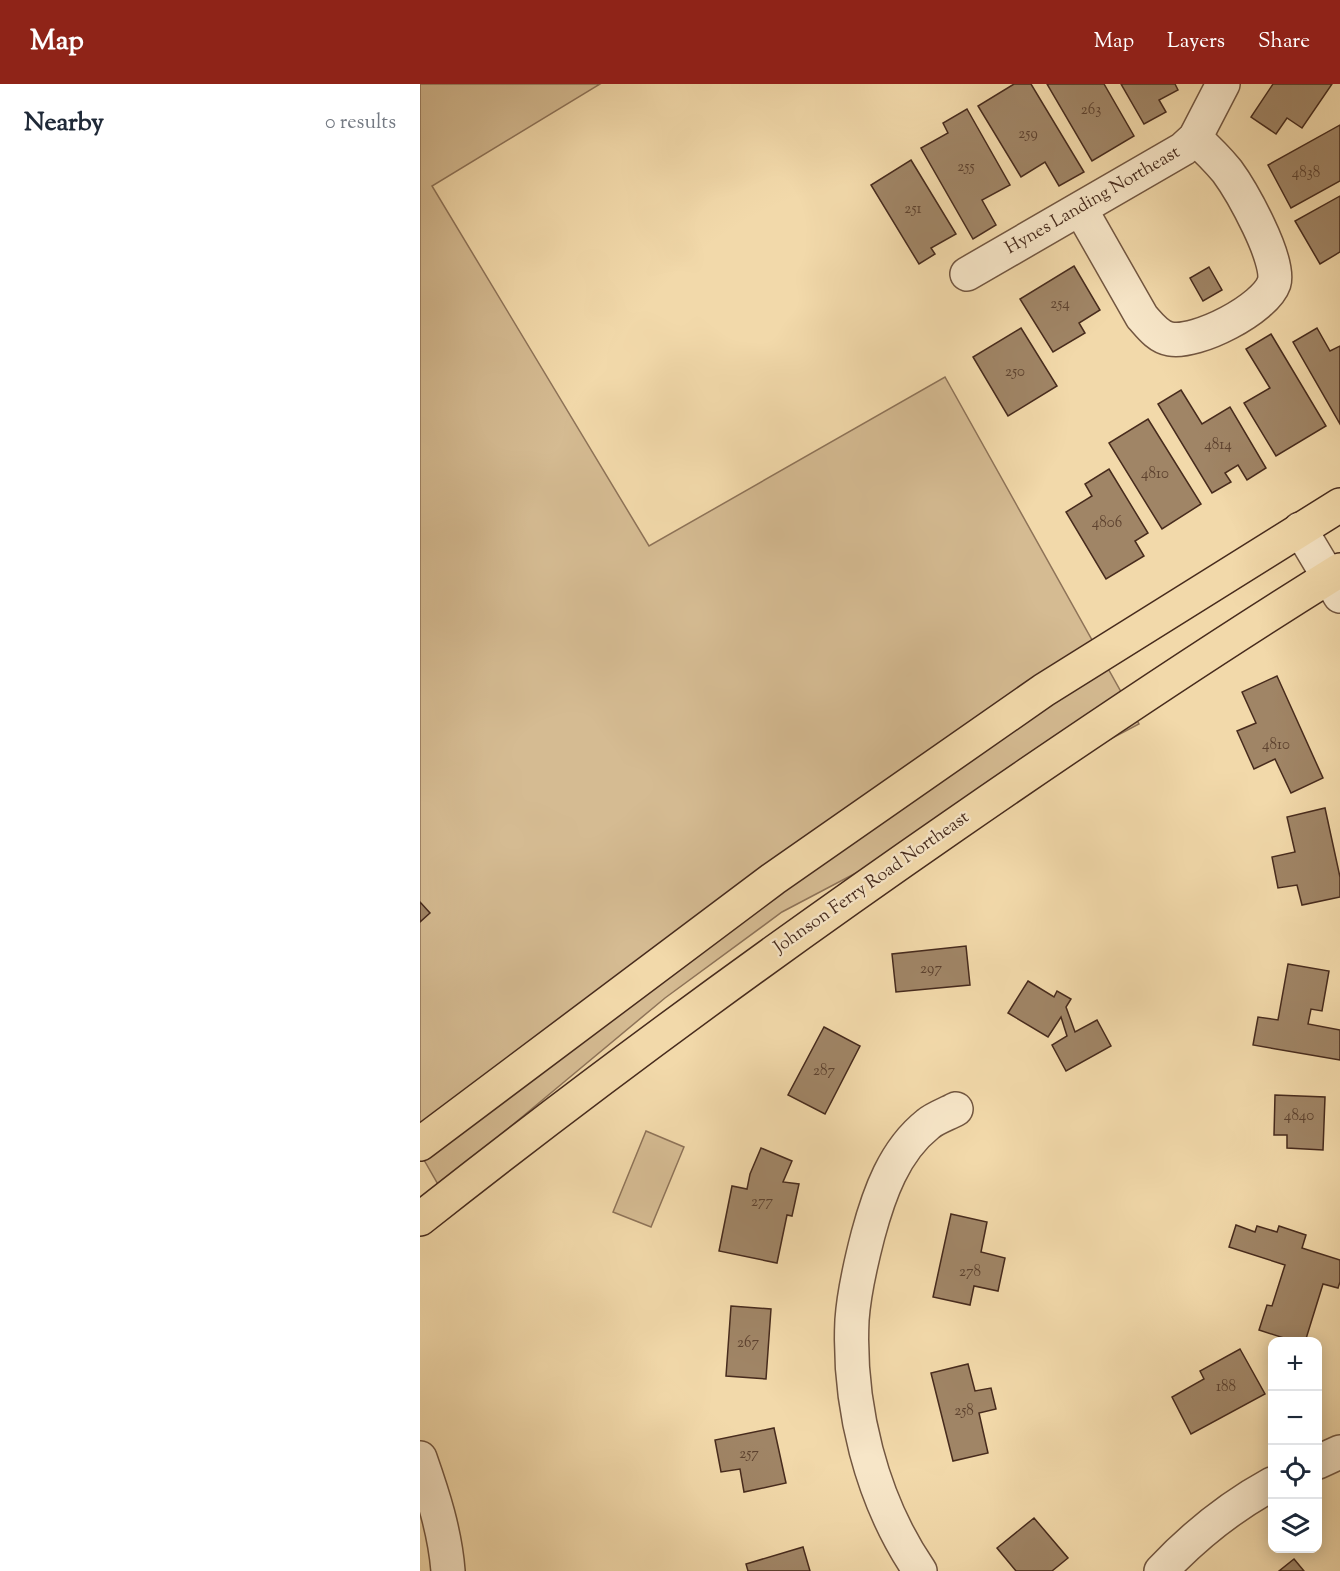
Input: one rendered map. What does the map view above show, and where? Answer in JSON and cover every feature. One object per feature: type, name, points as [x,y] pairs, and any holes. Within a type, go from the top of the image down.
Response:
[{"type":"main road","points":[[420,1144],[773,879],[1044,690],[1340,505]]},
{"type":"main road","name":"Johnson Ferry Road Northeast","points":[[420,1219],[527,1134],[803,929],[1075,741],[1336,581]]},
{"type":"street","name":"Hynes Landing Northeast","points":[[967,274],[1183,149],[1195,138],[1223,84]]},
{"type":"street","points":[[1081,210],[1142,317],[1154,332],[1169,339],[1190,339],[1208,333],[1258,304],[1268,294],[1275,281],[1274,263],[1268,243],[1228,173],[1212,153],[1195,138]]},
{"type":"street","points":[[1300,529],[1336,581]]},
{"type":"street","points":[[920,1571],[888,1513],[864,1441],[857,1399],[852,1319],[859,1270],[873,1218],[894,1166],[903,1149],[928,1123],[956,1109]]},
{"type":"street","points":[[1322,1460],[1340,1452]]},
{"type":"street","points":[[420,1458],[434,1497],[446,1550],[447,1571]]},
{"type":"street","points":[[1161,1571],[1202,1531],[1268,1487]]},
{"type":"shaded area","points":[[420,84],[600,84],[432,186],[649,546],[945,377],[1139,724],[782,912],[665,998],[439,1186],[420,1153]]},
{"type":"shaded area","points":[[646,1131],[684,1147],[651,1227],[613,1212]]},
{"type":"building","points":[[1014,84],[1031,84],[1084,172],[1059,186],[1045,162],[1021,177],[978,106]]},
{"type":"building","points":[[1047,84],[1104,84],[1134,136],[1092,161]]},
{"type":"building","points":[[1121,84],[1175,84],[1178,90],[1159,100],[1166,112],[1144,124]]},
{"type":"building","points":[[1273,84],[1332,84],[1302,128],[1287,118],[1276,134],[1251,117]]},
{"type":"building","points":[[967,109],[1010,185],[982,200],[996,225],[973,239],[921,148],[948,133],[943,123]]},
{"type":"building","points":[[1340,125],[1340,181],[1291,208],[1268,165]]},
{"type":"building","points":[[911,160],[956,234],[931,248],[935,254],[919,264],[871,185]]},
{"type":"building","points":[[1340,196],[1340,252],[1320,264],[1295,221]]},
{"type":"building","points":[[1074,266],[1100,310],[1079,323],[1085,333],[1053,352],[1020,299]]},
{"type":"building","points":[[1209,267],[1222,290],[1203,301],[1190,278]]},
{"type":"building","points":[[1021,328],[1057,386],[1008,416],[973,357]]},
{"type":"building","points":[[1317,328],[1330,351],[1340,346],[1340,424],[1293,342]]},
{"type":"building","points":[[1271,334],[1326,426],[1276,456],[1244,403],[1270,388],[1246,349]]},
{"type":"building","points":[[1181,390],[1202,424],[1230,407],[1266,468],[1247,480],[1238,465],[1225,473],[1231,482],[1212,493],[1158,404]]},
{"type":"building","points":[[1148,419],[1201,504],[1162,529],[1109,443]]},
{"type":"building","points":[[1109,469],[1148,533],[1135,541],[1144,556],[1106,579],[1066,512],[1092,496],[1085,484]]},
{"type":"building","points":[[1277,676],[1323,778],[1291,793],[1275,759],[1254,769],[1237,731],[1256,723],[1242,692]]},
{"type":"building","points":[[1325,808],[1340,877],[1340,897],[1302,905],[1297,885],[1278,888],[1272,857],[1295,852],[1287,817]]},
{"type":"building","points":[[420,902],[430,913],[420,922]]},
{"type":"building","points":[[966,946],[970,985],[896,992],[892,954]]},
{"type":"building","points":[[1288,964],[1329,971],[1322,1011],[1311,1009],[1308,1024],[1340,1030],[1340,1060],[1253,1045],[1258,1017],[1278,1020]]},
{"type":"building","points":[[1028,981],[1054,997],[1057,991],[1071,999],[1066,1007],[1075,1032],[1097,1020],[1111,1046],[1066,1071],[1052,1045],[1067,1036],[1061,1017],[1048,1037],[1008,1013]]},
{"type":"building","points":[[824,1027],[860,1046],[825,1114],[788,1095]]},
{"type":"building","points":[[1275,1095],[1325,1097],[1323,1150],[1287,1148],[1287,1135],[1274,1135]]},
{"type":"building","points":[[761,1148],[792,1161],[783,1182],[799,1184],[792,1216],[787,1215],[777,1263],[719,1251],[732,1186],[747,1189],[750,1174]]},
{"type":"building","points":[[951,1214],[987,1222],[981,1252],[1005,1258],[998,1291],[974,1286],[970,1305],[933,1297]]},
{"type":"building","points":[[1236,1225],[1255,1232],[1257,1226],[1277,1232],[1279,1226],[1306,1235],[1302,1248],[1340,1260],[1338,1288],[1323,1284],[1307,1337],[1281,1337],[1259,1330],[1267,1305],[1272,1306],[1285,1265],[1229,1247]]},
{"type":"building","points":[[731,1306],[771,1309],[766,1379],[726,1376]]},
{"type":"building","points":[[1240,1349],[1265,1394],[1191,1434],[1172,1397],[1204,1379],[1200,1371]]},
{"type":"building","points":[[968,1364],[975,1391],[991,1388],[996,1409],[979,1413],[988,1453],[953,1461],[931,1373]]},
{"type":"building","points":[[774,1428],[786,1483],[744,1492],[740,1469],[721,1472],[715,1440]]},
{"type":"building","points":[[1034,1518],[1068,1558],[1052,1571],[1016,1571],[997,1548]]},
{"type":"building","points":[[803,1547],[810,1571],[748,1571],[746,1564]]},
{"type":"building","points":[[1294,1559],[1304,1571],[1279,1571]]}]
